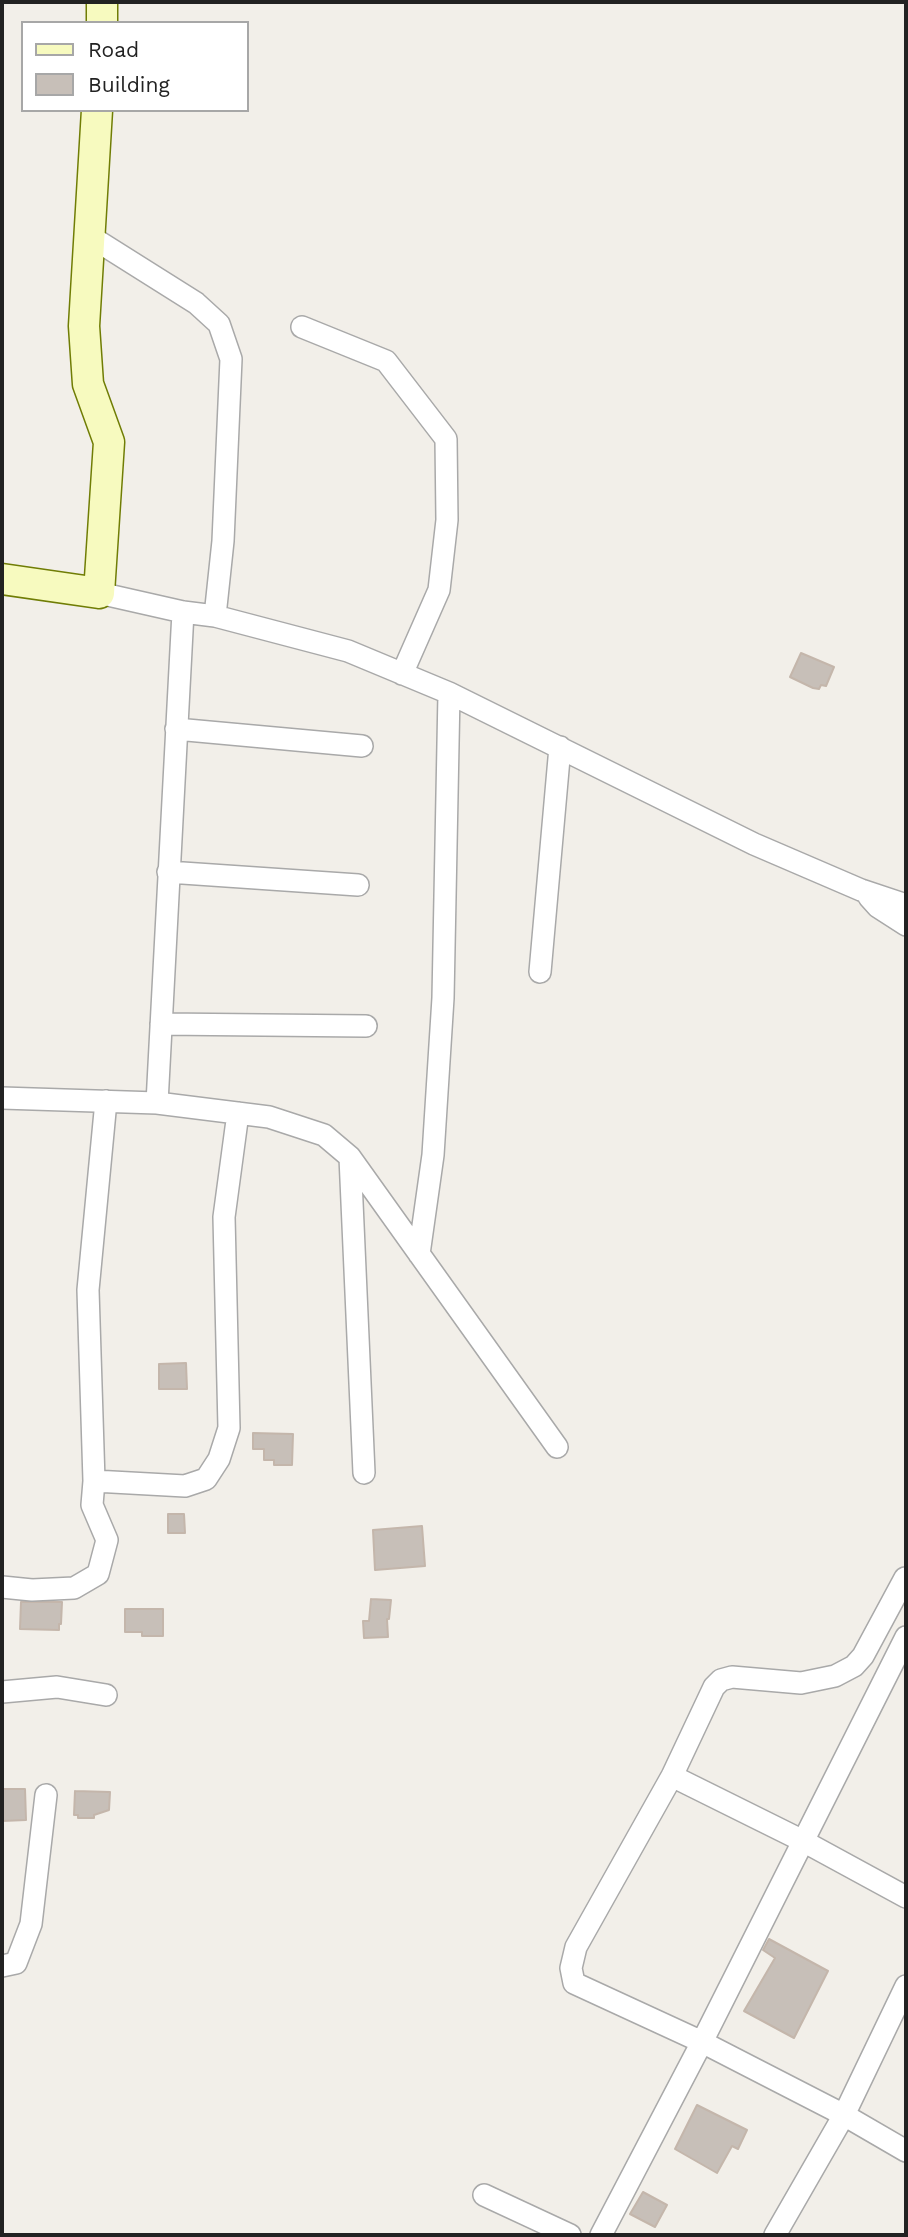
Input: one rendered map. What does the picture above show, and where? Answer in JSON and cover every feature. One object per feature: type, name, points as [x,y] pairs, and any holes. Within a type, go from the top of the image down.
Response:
[{"type":"street","points":[[102,2],[102,21]]},
{"type":"street","points":[[97,112],[84,326],[88,384],[109,442],[99,593]]},
{"type":"street","points":[[88,235],[196,303],[219,324],[231,359],[223,541],[215,616]]},
{"type":"street","points":[[302,327],[386,361],[446,439],[447,520],[439,590],[402,674]]},
{"type":"street","points":[[2,579],[99,593],[183,612],[215,616],[348,651],[449,693],[754,844],[861,890],[906,905]]},
{"type":"street","points":[[157,1103],[183,612]]},
{"type":"street","points":[[419,1254],[433,1155],[443,998],[449,693]]},
{"type":"street","points":[[176,729],[362,746]]},
{"type":"street","points":[[540,972],[560,747]]},
{"type":"street","points":[[169,872],[358,885]]},
{"type":"street","points":[[861,890],[878,907],[906,925]]},
{"type":"street","points":[[161,1024],[366,1026]]},
{"type":"street","points":[[2,1098],[157,1103],[269,1117],[324,1135],[350,1157],[557,1447]]},
{"type":"street","points":[[2,1587],[32,1590],[74,1588],[98,1574],[107,1540],[92,1505],[94,1481],[88,1290],[106,1101]]},
{"type":"street","points":[[94,1481],[185,1486],[206,1479],[219,1459],[229,1428],[224,1217],[238,1113]]},
{"type":"street","points":[[350,1157],[364,1472]]},
{"type":"street","points":[[905,1578],[863,1656],[854,1666],[835,1676],[801,1683],[732,1677],[722,1680],[714,1687],[672,1776],[576,1947],[571,1968],[574,1983],[702,2042],[844,2115],[906,2151]]},
{"type":"street","points":[[601,2235],[702,2042],[906,1637]]},
{"type":"street","points":[[854,1666],[888,1672]]},
{"type":"street","points":[[2,1692],[57,1687],[106,1695]]},
{"type":"street","points":[[672,1776],[906,1896]]},
{"type":"street","points":[[2,1966],[16,1963],[31,1924],[46,1795]]},
{"type":"street","points":[[775,2235],[844,2115],[906,1986]]},
{"type":"street","points":[[484,2195],[570,2235]]},
{"type":"building","points":[[801,653],[834,667],[826,686],[813,688],[790,677]]},
{"type":"building","points":[[186,1363],[187,1389],[159,1389],[159,1364]]},
{"type":"building","points":[[253,1433],[293,1434],[292,1465],[274,1465],[274,1460],[264,1460],[264,1449],[253,1449]]},
{"type":"building","points":[[168,1514],[184,1514],[185,1533],[168,1533]]},
{"type":"building","points":[[422,1526],[425,1566],[375,1570],[373,1530]]},
{"type":"building","points":[[371,1599],[391,1600],[387,1619],[388,1637],[364,1638],[363,1621],[369,1621]]},
{"type":"building","points":[[21,1602],[62,1602],[59,1630],[20,1629]]},
{"type":"building","points":[[125,1609],[163,1609],[163,1636],[142,1636],[142,1632],[125,1632]]},
{"type":"building","points":[[2,1789],[25,1789],[26,1820],[2,1821]]},
{"type":"building","points":[[75,1791],[110,1792],[109,1810],[94,1815],[94,1818],[78,1818],[78,1815],[74,1815]]},
{"type":"building","points":[[769,1939],[828,1971],[794,2038],[744,2011],[775,1958],[763,1950]]},
{"type":"building","points":[[697,2105],[747,2130],[738,2149],[732,2146],[717,2173],[675,2149]]},
{"type":"building","points":[[643,2192],[667,2205],[655,2227],[630,2214]]}]
